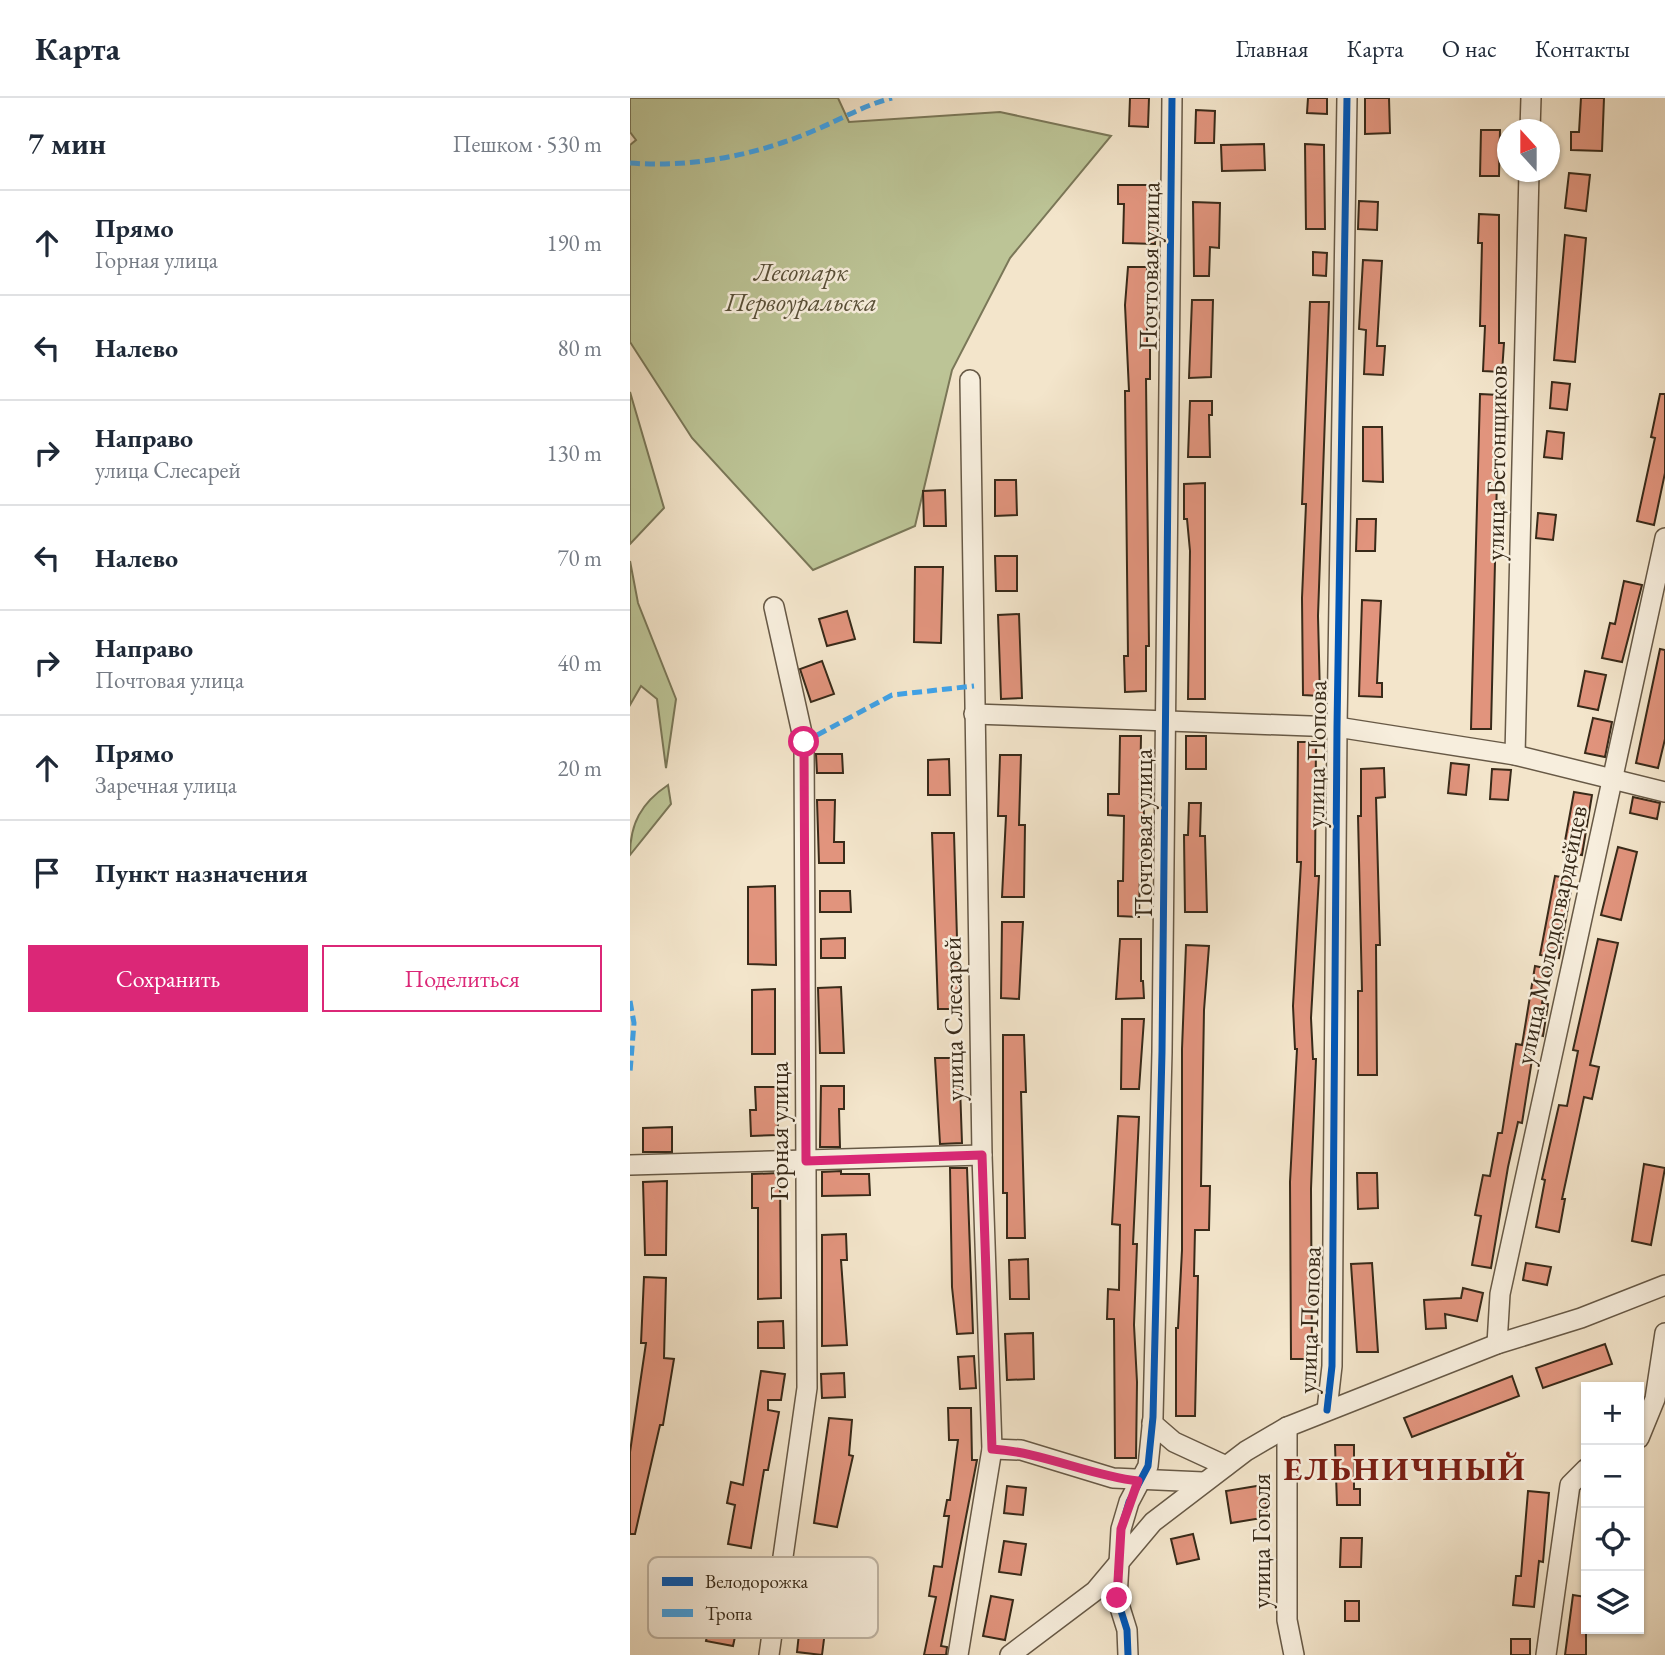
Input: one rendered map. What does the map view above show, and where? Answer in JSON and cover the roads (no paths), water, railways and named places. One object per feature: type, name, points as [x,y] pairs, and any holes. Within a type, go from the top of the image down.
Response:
[{"type":"street","name":"Почтовая улица","points":[[1128,1655],[1127,1630],[1117,1598],[1121,1529],[1138,1481],[1148,1465],[1152,1423],[1162,1052],[1172,98]]},
{"type":"street","name":"улица Попова","points":[[1327,1410],[1332,1366],[1337,727],[1347,98]]},
{"type":"street","points":[[1530,119],[1531,98]]},
{"type":"street","name":"улица Бетонщиков","points":[[1515,755],[1529,182]]},
{"type":"street","name":"улица Слесарей","points":[[958,1655],[992,1449],[982,1155],[970,380]]},
{"type":"street","name":"улица Молодогвардейцев","points":[[1497,1344],[1500,1294],[1665,538]]},
{"type":"street","name":"Горная улица","points":[[774,607],[804,742],[807,1388],[783,1557]]},
{"type":"street","points":[[974,714],[1337,727],[1515,755],[1665,792]]},
{"type":"street","points":[[630,1166],[982,1155]]},
{"type":"street","points":[[1010,1655],[1095,1591],[1153,1522],[1203,1482],[1287,1427],[1497,1344],[1581,1318],[1665,1285]]},
{"type":"street","points":[[1644,1426],[1655,1399],[1665,1333]]},
{"type":"street","points":[[1152,1423],[1174,1442],[1226,1466]]},
{"type":"street","name":"улица Гоголя","points":[[1287,1427],[1287,1620],[1294,1655]]},
{"type":"street","points":[[992,1449],[1021,1450],[1090,1472],[1138,1481],[1203,1482]]},
{"type":"street","points":[[1546,1655],[1570,1485],[1581,1474]]},
{"type":"district","name":"ЕЛЬНИЧНЫЙ","points":[[1405,1468]]},
{"type":"park label","name":"Лесопарк Первоуральска","points":[[801,287]]}]
